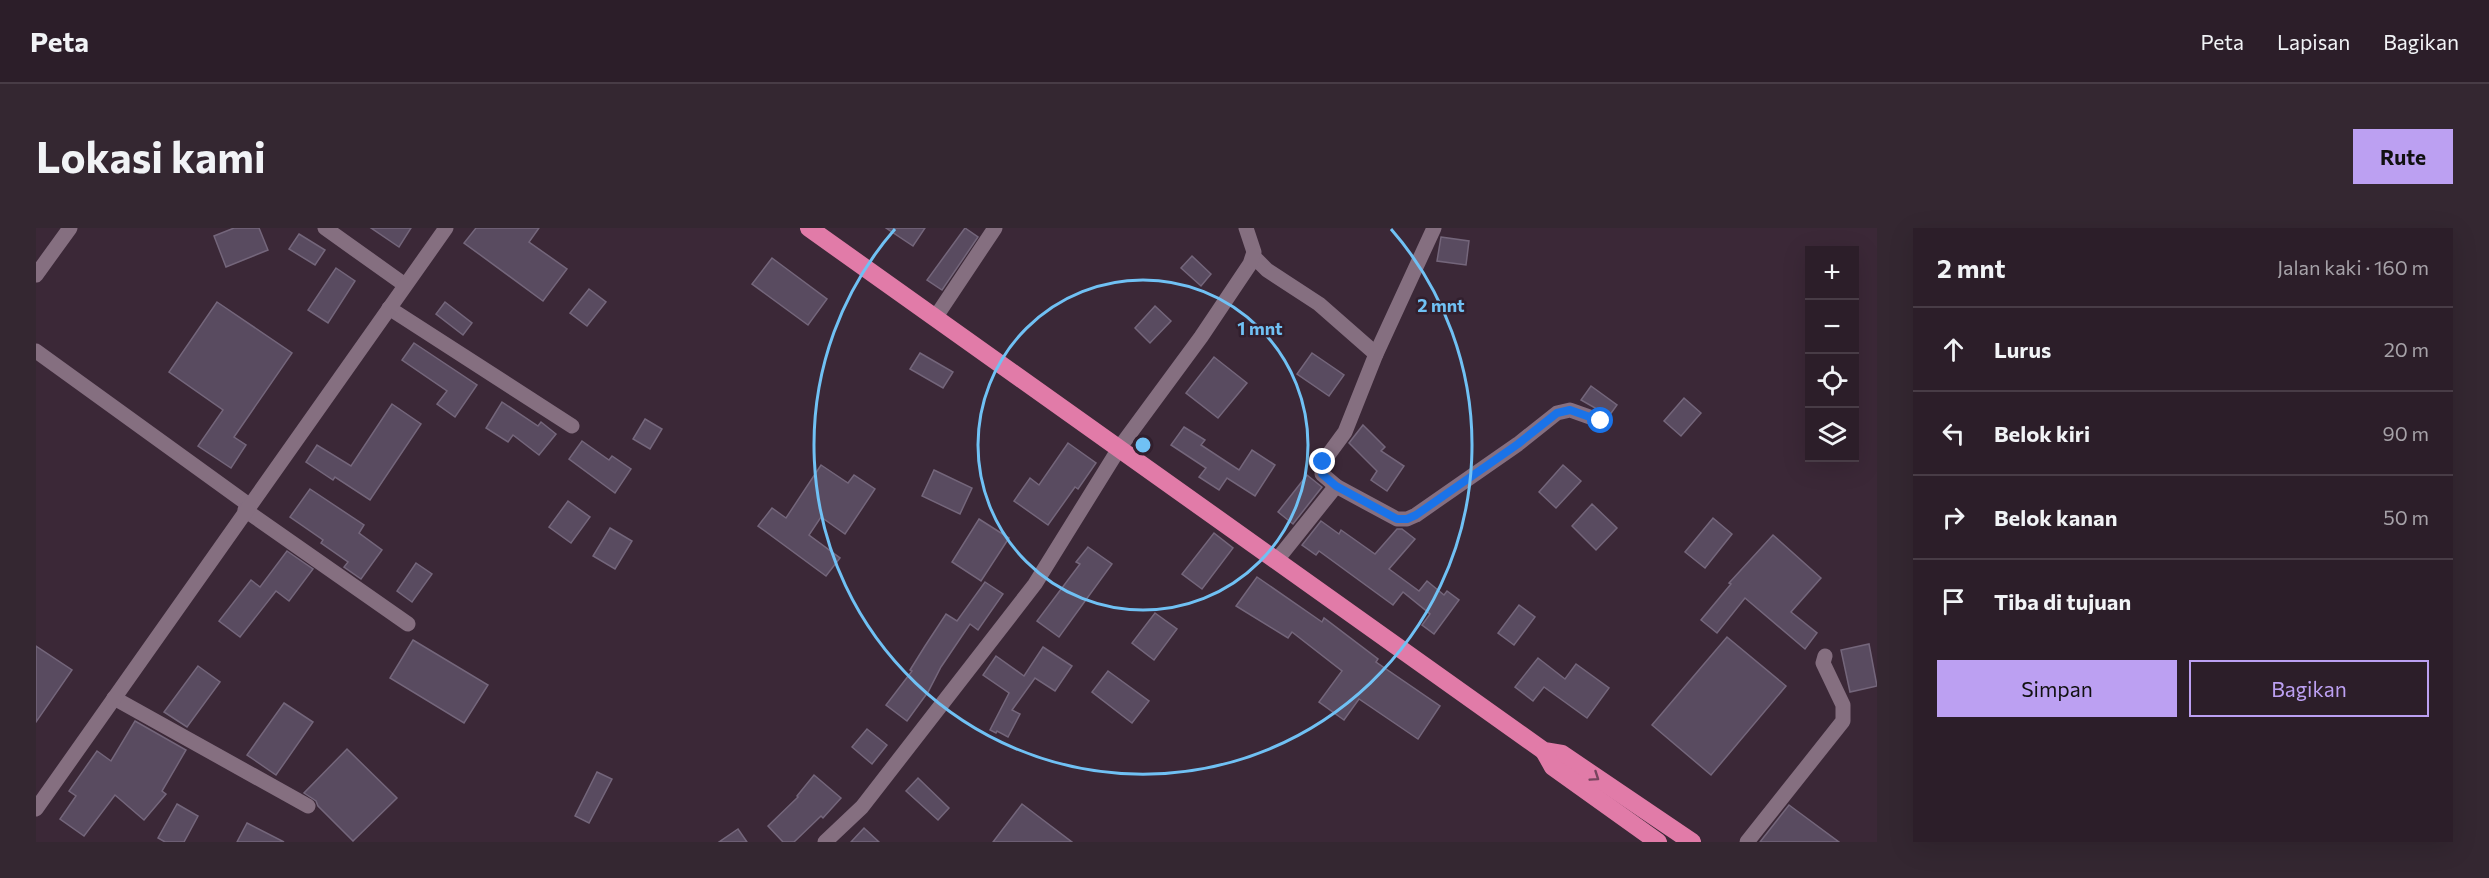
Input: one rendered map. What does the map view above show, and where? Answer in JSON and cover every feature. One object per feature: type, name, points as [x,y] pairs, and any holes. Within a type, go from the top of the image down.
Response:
[{"type":"highway","points":[[809,228],[1120,447],[1544,751],[1553,767],[1658,842]]},
{"type":"highway","points":[[1544,751],[1562,754],[1692,842]]},
{"type":"street","points":[[36,275],[70,228]]},
{"type":"street","points":[[325,228],[405,285]]},
{"type":"street","points":[[36,809],[446,228]]},
{"type":"street","points":[[935,318],[994,228]]},
{"type":"street","points":[[1246,228],[1254,256],[1267,270],[1319,304],[1376,354]]},
{"type":"street","points":[[1434,228],[1376,354],[1345,432],[1321,467],[1322,474],[1336,486],[1397,519],[1407,519],[1518,444],[1557,413],[1570,410],[1601,421]]},
{"type":"street","points":[[825,842],[868,800],[1035,584],[1120,447],[1201,337],[1254,256]]},
{"type":"street","points":[[389,308],[572,426]]},
{"type":"street","points":[[36,351],[408,624]]},
{"type":"street","points":[[1276,561],[1336,486]]},
{"type":"street","points":[[1747,842],[1843,721],[1845,709],[1823,663],[1825,656]]},
{"type":"street","points":[[114,698],[308,806]]},
{"type":"building","points":[[234,228],[259,228],[268,250],[226,267],[214,236]]},
{"type":"building","points":[[371,228],[411,228],[399,247]]},
{"type":"building","points":[[476,228],[539,228],[529,242],[567,269],[543,301],[464,243]]},
{"type":"building","points":[[886,228],[925,228],[913,246]]},
{"type":"building","points":[[965,228],[978,237],[942,290],[927,280]]},
{"type":"building","points":[[299,234],[325,250],[315,265],[289,249]]},
{"type":"building","points":[[1441,237],[1469,241],[1466,265],[1437,261]]},
{"type":"building","points":[[1192,256],[1211,274],[1201,286],[1181,268]]},
{"type":"building","points":[[772,258],[827,299],[808,325],[752,284]]},
{"type":"building","points":[[336,268],[355,281],[328,323],[308,310]]},
{"type":"building","points":[[589,289],[606,302],[587,326],[570,313]]},
{"type":"building","points":[[217,302],[292,353],[234,437],[246,445],[231,468],[198,446],[223,410],[169,372]]},
{"type":"building","points":[[445,302],[472,323],[463,335],[436,314]]},
{"type":"building","points":[[1155,306],[1171,321],[1150,343],[1135,328]]},
{"type":"building","points":[[414,343],[477,385],[455,417],[437,404],[447,391],[402,360]]},
{"type":"building","points":[[920,353],[953,372],[943,388],[910,369]]},
{"type":"building","points":[[1312,353],[1344,375],[1329,396],[1297,374]]},
{"type":"building","points":[[1214,357],[1247,383],[1218,418],[1186,393]]},
{"type":"building","points":[[1591,386],[1617,405],[1609,416],[1581,400]]},
{"type":"building","points":[[1684,398],[1701,413],[1681,436],[1664,421]]},
{"type":"building","points":[[502,402],[538,426],[541,422],[556,434],[539,455],[513,435],[508,442],[486,428]]},
{"type":"building","points":[[392,404],[421,424],[370,500],[335,477],[333,480],[306,462],[317,445],[351,466]]},
{"type":"building","points":[[645,419],[662,429],[650,449],[633,439]]},
{"type":"building","points":[[1363,425],[1385,447],[1381,451],[1404,466],[1387,491],[1371,480],[1377,471],[1349,443]]},
{"type":"building","points":[[1184,427],[1205,440],[1201,445],[1239,470],[1252,450],[1275,465],[1255,496],[1227,478],[1219,490],[1199,477],[1206,468],[1171,445]]},
{"type":"building","points":[[582,441],[609,460],[612,456],[631,469],[615,493],[569,459]]},
{"type":"building","points":[[1068,443],[1096,463],[1078,489],[1075,487],[1048,525],[1014,501],[1030,478],[1039,485]]},
{"type":"building","points":[[821,465],[848,483],[854,475],[875,489],[845,534],[821,517],[809,535],[840,558],[826,576],[758,526],[772,508],[786,518]]},
{"type":"building","points":[[1563,465],[1581,481],[1556,508],[1539,492]]},
{"type":"building","points":[[934,470],[972,488],[960,514],[922,496]]},
{"type":"building","points":[[1307,475],[1322,487],[1293,524],[1278,512]]},
{"type":"building","points":[[310,489],[364,525],[359,533],[382,550],[361,579],[344,567],[348,562],[321,543],[323,540],[290,517]]},
{"type":"building","points":[[568,501],[590,517],[571,543],[549,527]]},
{"type":"building","points":[[1592,504],[1617,528],[1596,550],[1572,526]]},
{"type":"building","points":[[1713,518],[1732,534],[1705,568],[1685,552]]},
{"type":"building","points":[[979,519],[1009,538],[981,581],[952,562]]},
{"type":"building","points":[[1321,521],[1339,534],[1341,530],[1375,554],[1397,529],[1402,529],[1415,539],[1389,569],[1419,591],[1427,581],[1444,595],[1447,591],[1459,600],[1434,634],[1422,625],[1430,614],[1403,592],[1393,605],[1319,551],[1316,555],[1302,545]]},
{"type":"building","points":[[610,528],[632,541],[615,569],[593,556]]},
{"type":"building","points":[[1214,533],[1233,548],[1202,589],[1182,574]]},
{"type":"building","points":[[1773,535],[1821,578],[1791,612],[1817,633],[1805,649],[1745,598],[1717,633],[1701,620],[1731,584],[1729,583]]},
{"type":"building","points":[[1088,547],[1112,564],[1059,637],[1037,621],[1080,564],[1076,562]]},
{"type":"building","points":[[287,551],[313,569],[289,601],[276,591],[240,637],[219,621],[251,580],[260,587]]},
{"type":"building","points":[[416,563],[432,574],[412,602],[397,591]]},
{"type":"building","points":[[1257,577],[1322,622],[1324,618],[1378,659],[1376,662],[1440,706],[1418,739],[1359,699],[1344,720],[1319,702],[1342,671],[1292,632],[1288,638],[1236,606]]},
{"type":"building","points":[[985,582],[1003,594],[978,630],[970,624],[941,667],[928,692],[907,721],[886,705],[912,671],[910,670],[946,614],[957,621]]},
{"type":"building","points":[[1519,605],[1535,617],[1514,645],[1498,633]]},
{"type":"building","points":[[1155,613],[1177,629],[1154,660],[1132,643]]},
{"type":"building","points":[[1727,637],[1786,686],[1711,775],[1652,725]]},
{"type":"building","points":[[413,640],[488,685],[464,723],[390,678]]},
{"type":"building","points":[[1869,644],[1877,686],[1850,692],[1841,650]]},
{"type":"building","points":[[36,646],[72,670],[36,722]]},
{"type":"building","points":[[1043,647],[1072,666],[1055,691],[1035,678],[1012,710],[1020,714],[1008,737],[990,730],[1009,693],[983,675],[996,656],[1024,676]]},
{"type":"building","points":[[1538,658],[1565,679],[1576,664],[1609,688],[1587,718],[1544,687],[1533,701],[1515,687]]},
{"type":"building","points":[[198,666],[220,682],[187,727],[164,712]]},
{"type":"building","points":[[1108,671],[1149,701],[1132,723],[1092,692]]},
{"type":"building","points":[[284,703],[313,722],[276,775],[247,755]]},
{"type":"building","points":[[135,721],[186,750],[162,791],[166,794],[144,820],[115,795],[84,836],[60,819],[76,796],[69,791],[97,751],[111,761]]},
{"type":"building","points":[[867,729],[887,745],[872,764],[852,747]]},
{"type":"building","points":[[347,749],[397,798],[353,841],[318,806],[316,801],[304,793]]},
{"type":"building","points":[[597,772],[612,779],[589,823],[575,816]]},
{"type":"building","points":[[814,775],[841,798],[823,818],[821,816],[794,842],[783,842],[768,826],[798,797]]},
{"type":"building","points":[[918,778],[949,808],[938,820],[906,791]]},
{"type":"building","points":[[177,804],[198,816],[184,842],[165,842],[158,838]]},
{"type":"building","points":[[1022,804],[1072,842],[993,842]]},
{"type":"building","points":[[1789,805],[1839,842],[1760,842]]},
{"type":"building","points":[[247,823],[284,842],[237,842]]},
{"type":"building","points":[[864,828],[879,842],[851,842]]},
{"type":"building","points":[[738,829],[747,842],[719,842]]},
{"type":"route","points":[[1323,462],[1322,474],[1336,486],[1397,519],[1407,519],[1518,444],[1557,413],[1570,410],[1601,421]]}]
